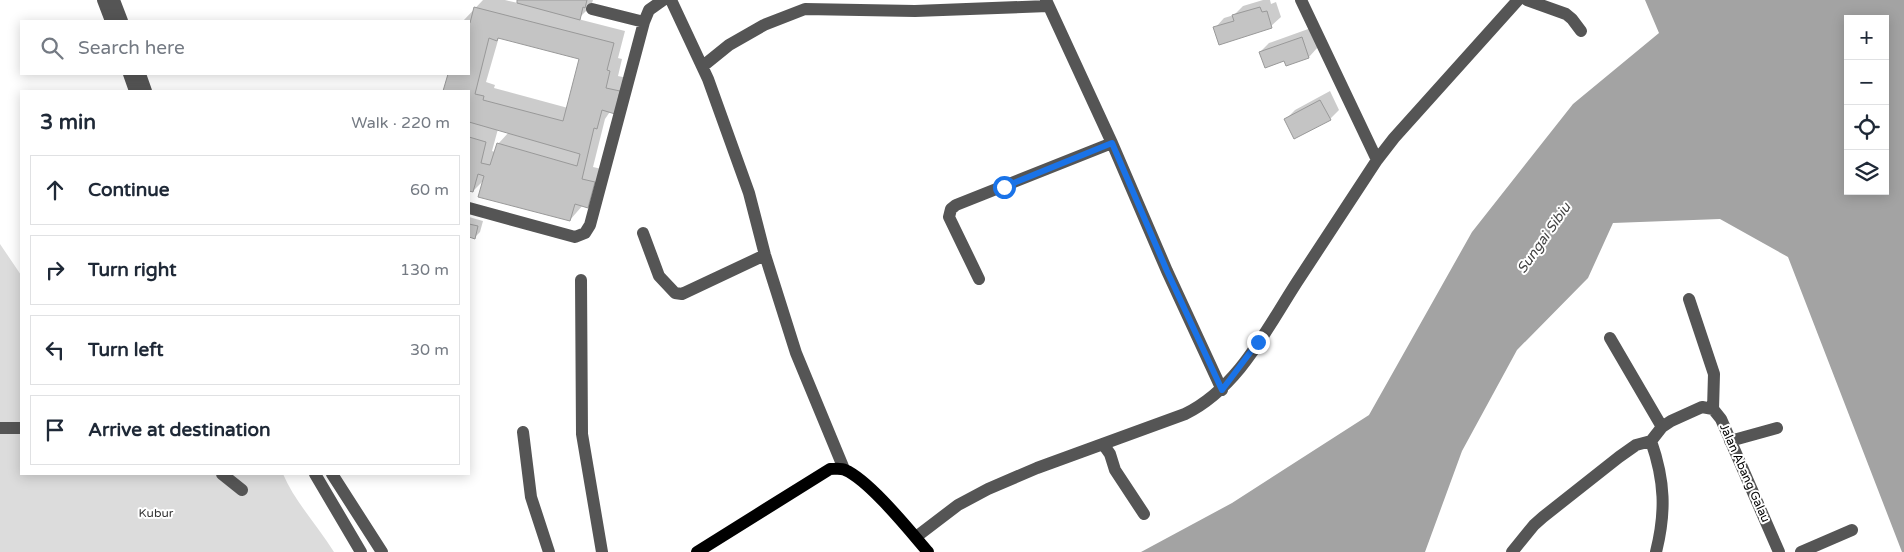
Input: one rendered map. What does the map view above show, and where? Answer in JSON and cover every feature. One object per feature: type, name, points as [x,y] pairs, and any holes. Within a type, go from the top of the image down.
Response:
[{"type":"main road","points":[[696,552],[830,469],[844,468],[878,496],[928,552]]},
{"type":"street","points":[[103,0],[111,20]]},
{"type":"street","points":[[114,0],[122,20]]},
{"type":"street","points":[[470,208],[575,237],[585,233],[590,224],[644,22],[649,10],[663,0]]},
{"type":"street","points":[[671,0],[703,66],[749,193],[765,255],[796,353],[844,468]]},
{"type":"street","points":[[1301,0],[1377,160]]},
{"type":"street","points":[[916,537],[958,505],[988,489],[1037,468],[1185,414],[1200,407],[1222,390],[1258,342],[1377,160],[1518,0]]},
{"type":"street","points":[[1528,0],[1566,14],[1572,18],[1581,31]]},
{"type":"street","points":[[703,66],[729,44],[764,26],[805,10],[915,10],[1047,3],[1112,143],[1167,271],[1222,390]]},
{"type":"street","points":[[592,9],[644,22]]},
{"type":"street","points":[[129,75],[136,90]]},
{"type":"street","points":[[140,75],[146,90]]},
{"type":"street","points":[[979,278],[949,217],[951,209],[956,205],[1112,143]]},
{"type":"street","points":[[643,233],[659,276],[675,293],[682,294],[765,255]]},
{"type":"street","points":[[581,280],[582,434],[602,552]]},
{"type":"street","points":[[1689,299],[1714,374],[1713,409]]},
{"type":"street","points":[[1610,338],[1662,427]]},
{"type":"street","name":"Jalan Abang Galau","points":[[1651,441],[1662,427],[1671,420],[1702,407],[1713,409],[1721,419],[1779,552]]},
{"type":"street","points":[[0,428],[20,428]]},
{"type":"street","points":[[1730,441],[1777,428]]},
{"type":"street","points":[[523,432],[532,497],[549,552]]},
{"type":"street","points":[[1512,552],[1534,525],[1551,511],[1636,445],[1651,441],[1659,464],[1664,493],[1663,513],[1656,552]]},
{"type":"street","points":[[1103,444],[1110,454],[1114,470],[1144,514]]},
{"type":"street","points":[[223,475],[242,490]]},
{"type":"street","points":[[316,475],[361,552]]},
{"type":"street","points":[[333,475],[382,552]]},
{"type":"street","points":[[1801,552],[1852,530]]},
{"type":"green space","name":"Kubur","points":[[0,244],[20,274],[20,475],[284,475],[294,494],[334,552],[0,552]]},
{"type":"water","name":"Sungai Sibiu","points":[[1645,0],[1904,0],[1904,552],[1902,552],[1788,257],[1720,219],[1613,223],[1588,278],[1517,350],[1462,451],[1425,552],[1141,552],[1232,503],[1369,415],[1472,232],[1573,104],[1659,33]]},
{"type":"building","points":[[517,0],[587,0],[580,20],[517,3]]},
{"type":"building","points":[[474,7],[614,43],[607,70],[610,71],[606,88],[620,91],[615,114],[602,110],[597,129],[594,128],[582,179],[595,182],[588,208],[575,204],[570,221],[478,197],[484,176],[478,174],[473,192],[470,191],[470,137],[486,142],[481,163],[490,165],[497,143],[577,166],[580,154],[470,122],[470,90],[443,90],[448,75],[470,75],[470,23]],"holes":[[[489,38],[497,41],[498,38],[579,59],[563,121],[483,100],[484,96],[475,94]]]},
{"type":"building","points":[[1260,7],[1262,12],[1267,11],[1272,28],[1219,45],[1213,27],[1234,21],[1232,15]]},
{"type":"building","points":[[1302,37],[1309,58],[1286,66],[1284,61],[1265,68],[1259,52]]},
{"type":"building","points":[[1320,100],[1331,120],[1294,139],[1284,119]]},
{"type":"building","points":[[470,224],[478,226],[475,239],[470,237]]},
{"type":"route","points":[[1004,187],[1112,143],[1167,271],[1222,390],[1258,342]]}]
